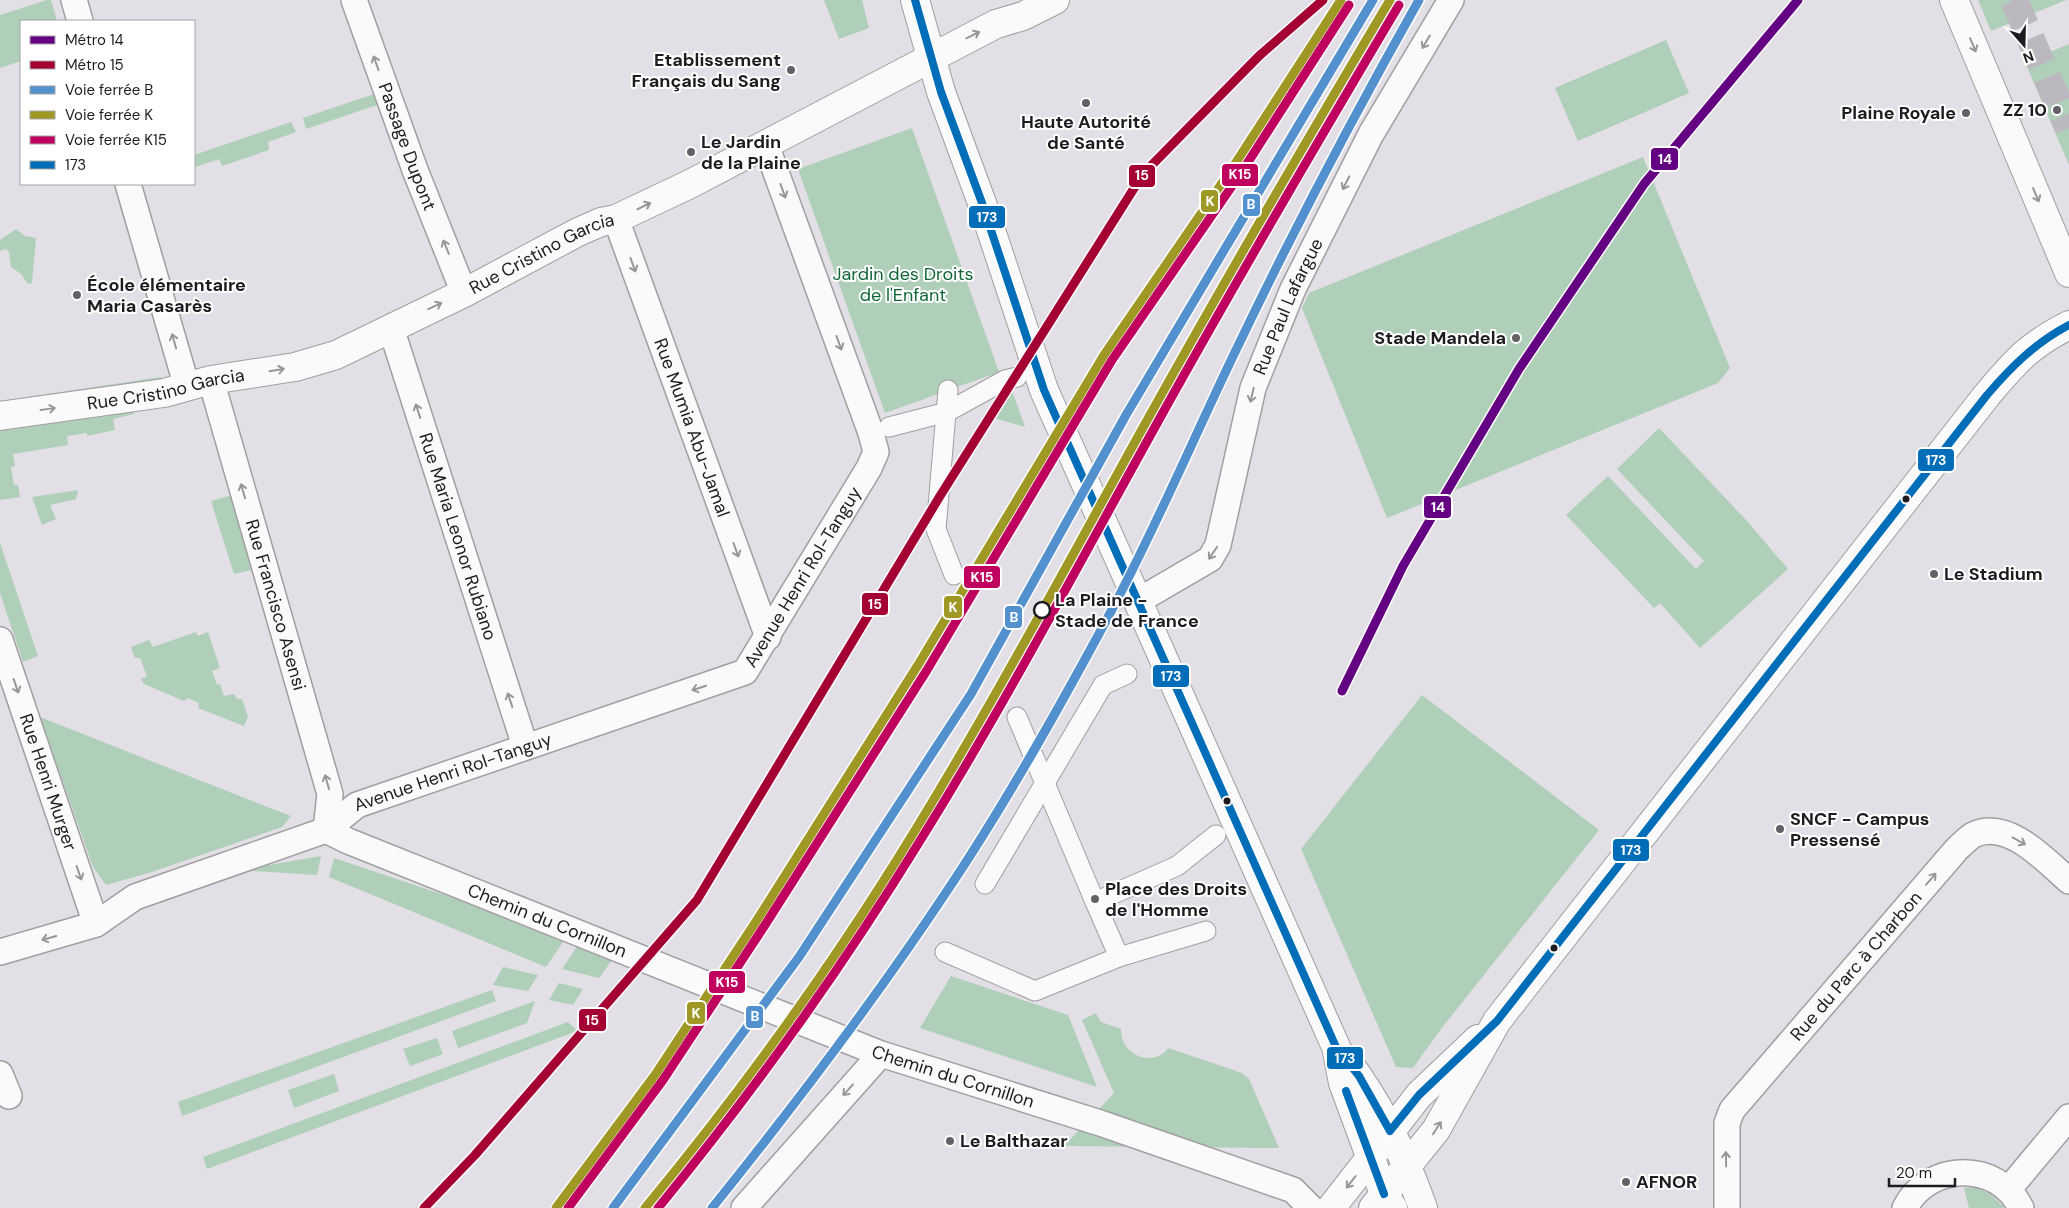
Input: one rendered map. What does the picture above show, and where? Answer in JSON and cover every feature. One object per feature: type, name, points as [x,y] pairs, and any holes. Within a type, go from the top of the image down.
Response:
[{"type":"street","points":[[74,0],[80,20]]},
{"type":"street","name":"Passage Dupont","points":[[354,0],[415,170],[464,293]]},
{"type":"street","points":[[915,0],[930,58],[1044,390],[1336,1046],[1343,1083],[1371,1156],[1383,1203]]},
{"type":"street","name":"Rue Cristino Garcia","points":[[0,416],[164,393],[199,384],[316,362],[464,293],[578,232],[601,222],[616,220],[766,145],[996,24],[1023,16],[1055,0]]},
{"type":"street","name":"Rue Paul Lafargue","points":[[1138,601],[1210,559],[1218,545],[1253,388],[1293,289],[1371,134],[1451,0]]},
{"type":"street","points":[[1954,0],[2069,273]]},
{"type":"street","name":"Avenue Henri Rol-Tanguy","points":[[326,830],[358,805],[525,746],[745,672],[768,637],[869,468],[876,452],[871,433],[766,145]]},
{"type":"street","name":"Rue Francisco Asensi","points":[[128,185],[199,384],[330,794],[326,830]]},
{"type":"street","name":"Rue Mumia Abu-Jamal","points":[[616,220],[768,637]]},
{"type":"street","points":[[1383,1203],[1407,1166],[1436,1130],[1498,1021],[1987,395],[2021,355],[2051,334],[2069,325]]},
{"type":"street","name":"Rue Maria Leonor Rubiano","points":[[391,328],[525,746]]},
{"type":"street","points":[[889,427],[947,412],[1005,380],[1017,377]]},
{"type":"street","points":[[948,390],[936,530],[954,575]]},
{"type":"street","name":"Rue Henri Murger","points":[[0,640],[96,924]]},
{"type":"street","points":[[985,884],[1103,685],[1127,674]]},
{"type":"street","points":[[1017,717],[1044,785],[1119,957]]},
{"type":"street","points":[[0,952],[96,924],[134,897],[326,830]]},
{"type":"street","name":"Chemin du Cornillon","points":[[326,830],[348,841],[881,1054],[1100,1123],[1293,1190],[1311,1208]]},
{"type":"street","name":"Rue du Parc à Charbon","points":[[1727,1208],[1727,1123],[1732,1110],[1956,850],[1972,836],[1980,833],[2006,834],[2024,843],[2069,881]]},
{"type":"street","points":[[1095,902],[1177,866],[1216,835]]},
{"type":"street","points":[[945,952],[1035,991],[1119,957],[1206,931]]},
{"type":"street","points":[[1332,1208],[1419,1095],[1498,1021]]},
{"type":"street","points":[[1336,1046],[1359,1076],[1390,1131],[1407,1166],[1422,1208]]},
{"type":"street","points":[[744,1208],[881,1054]]},
{"type":"street","points":[[1905,1208],[1909,1199],[1926,1183],[1947,1173],[1968,1172],[1983,1176],[2014,1199],[2069,1117]]},
{"type":"green space","points":[[51,0],[57,20],[20,20],[20,61],[0,68],[0,15]]},
{"type":"green space","points":[[824,0],[862,0],[869,28],[839,39]]},
{"type":"green space","points":[[1978,0],[2066,0],[1991,31]]},
{"type":"green space","points":[[1666,40],[1689,93],[1578,141],[1555,88]]},
{"type":"green space","name":"ZZ 10","points":[[2069,44],[2069,165],[2025,62]]},
{"type":"green space","points":[[380,92],[383,103],[306,129],[303,118]]},
{"type":"green space","points":[[291,122],[296,132],[268,142],[269,150],[222,166],[219,159],[196,167],[195,155]]},
{"type":"green space","name":"Jardin des Droits de l'Enfant","points":[[912,128],[999,372],[885,413],[798,169]]},
{"type":"green space","name":"Stade Mandela","points":[[1643,157],[1730,368],[1718,383],[1387,518],[1302,308],[1309,293]]},
{"type":"green space","points":[[16,229],[25,236],[36,238],[32,283],[28,284],[21,274],[11,267],[9,252],[6,249],[0,251],[0,240]]},
{"type":"green space","points":[[161,377],[161,381],[0,405],[0,401]]},
{"type":"green space","points":[[1012,391],[1025,427],[994,418],[1001,395]]},
{"type":"green space","points":[[134,410],[134,414],[113,419],[115,430],[87,436],[87,433],[67,436],[68,445],[13,454],[15,466],[11,467],[14,485],[18,485],[20,497],[0,500],[0,430]]},
{"type":"green space","points":[[1659,428],[1747,521],[1788,569],[1700,648],[1660,603],[1654,608],[1566,515],[1608,476],[1696,569],[1704,561],[1617,469]]},
{"type":"green space","points":[[78,490],[76,499],[50,505],[56,519],[42,525],[32,497]]},
{"type":"green space","points":[[233,495],[256,569],[234,574],[211,501]]},
{"type":"green space","points":[[0,543],[38,656],[23,662],[0,593]]},
{"type":"green space","points":[[196,632],[198,636],[208,632],[220,668],[212,671],[217,685],[220,684],[224,696],[234,694],[237,699],[242,699],[248,717],[244,726],[198,708],[199,703],[188,698],[184,701],[144,684],[141,679],[147,676],[140,658],[135,658],[131,647],[149,640],[153,647]]},
{"type":"green space","points":[[1422,695],[1599,830],[1441,1029],[1413,1068],[1396,1067],[1301,849]]},
{"type":"green space","points":[[40,717],[291,816],[282,827],[152,872],[106,885],[93,867]]},
{"type":"green space","points":[[321,856],[317,875],[240,870]]},
{"type":"green space","points":[[334,858],[567,936],[546,967],[329,877]]},
{"type":"green space","points":[[578,945],[612,960],[599,978],[562,969]]},
{"type":"green space","points":[[503,967],[538,975],[528,991],[493,985]]},
{"type":"green space","points":[[951,976],[1068,1015],[1097,1087],[920,1028]]},
{"type":"green space","points":[[559,983],[583,989],[573,1005],[549,1000]]},
{"type":"green space","points":[[492,990],[496,1001],[182,1116],[178,1102]]},
{"type":"green space","points":[[535,1001],[527,1023],[458,1048],[452,1031]]},
{"type":"green space","points":[[1096,1013],[1101,1022],[1121,1029],[1122,1038],[1126,1046],[1139,1056],[1155,1057],[1162,1054],[1168,1048],[1242,1073],[1249,1079],[1279,1148],[1064,1146],[1114,1093],[1082,1020]]},
{"type":"green space","points":[[568,1022],[577,1031],[207,1169],[203,1157]]},
{"type":"green space","points":[[437,1038],[443,1054],[410,1066],[403,1049]]},
{"type":"green space","points":[[334,1074],[339,1091],[294,1108],[288,1090]]},
{"type":"green space","points":[[1975,1187],[1990,1194],[2005,1208],[1969,1208],[1964,1188]]},
{"type":"tunnel","points":[[2014,0],[2069,128]]},
{"type":"metro line","name":"15","points":[[424,1208],[475,1155],[697,900],[940,496],[1143,174],[1259,56],[1323,0]]},
{"type":"metro line","name":"14","points":[[1342,691],[1403,566],[1519,369],[1644,184],[1798,0]]},
{"type":"rail line","name":"K","points":[[556,1208],[655,1075],[757,920],[918,665],[1104,355],[1233,167],[1341,0]]},
{"type":"rail line","name":"B","points":[[613,1208],[799,957],[971,694],[1126,415],[1373,0]]},
{"type":"rail line","name":"K","points":[[645,1208],[708,1130],[797,1010],[854,927],[915,830],[1014,661],[1232,270],[1390,0]]},
{"type":"rail line","name":"B","points":[[712,1208],[804,1091],[891,972],[969,858],[1031,756],[1125,584],[1158,518],[1236,350],[1302,217],[1419,0]]},
{"type":"rail line","name":"K15","points":[[568,1208],[663,1080],[765,925],[927,670],[1112,360],[1241,173],[1349,5]]},
{"type":"rail line","name":"K15","points":[[658,1208],[728,1120],[827,984],[949,794],[1008,693],[1180,382],[1399,5]]},
{"type":"transit line","name":"173","points":[[915,0],[941,92],[982,203],[1044,390],[1336,1047],[1359,1076],[1390,1131],[1419,1095],[1497,1021],[1987,395],[2035,347],[2069,325]]},
{"type":"transit line","name":"173","points":[[1346,1091],[1384,1194]]},
{"type":"place","name":"Etablissement Français du Sang","points":[[791,70]]},
{"type":"place","name":"Haute Autorité de Santé","points":[[1086,103]]},
{"type":"place","name":"ZZ 10","points":[[2057,110]]},
{"type":"place","name":"Plaine Royale","points":[[1966,113]]},
{"type":"place","name":"Le Jardin de la Plaine","points":[[691,152]]},
{"type":"place","name":"École élémentaire Maria Casarès","points":[[77,295]]},
{"type":"place","name":"Stade Mandela","points":[[1516,338]]},
{"type":"place","name":"Le Stadium","points":[[1934,574]]},
{"type":"place","name":"La Plaine - Stade de France","points":[[1042,610]]},
{"type":"place","name":"SNCF - Campus Pressensé","points":[[1780,829]]},
{"type":"place","name":"Place des Droits de l'Homme","points":[[1095,899]]},
{"type":"place","name":"Le Balthazar","points":[[950,1141]]},
{"type":"place","name":"AFNOR","points":[[1626,1182]]}]
